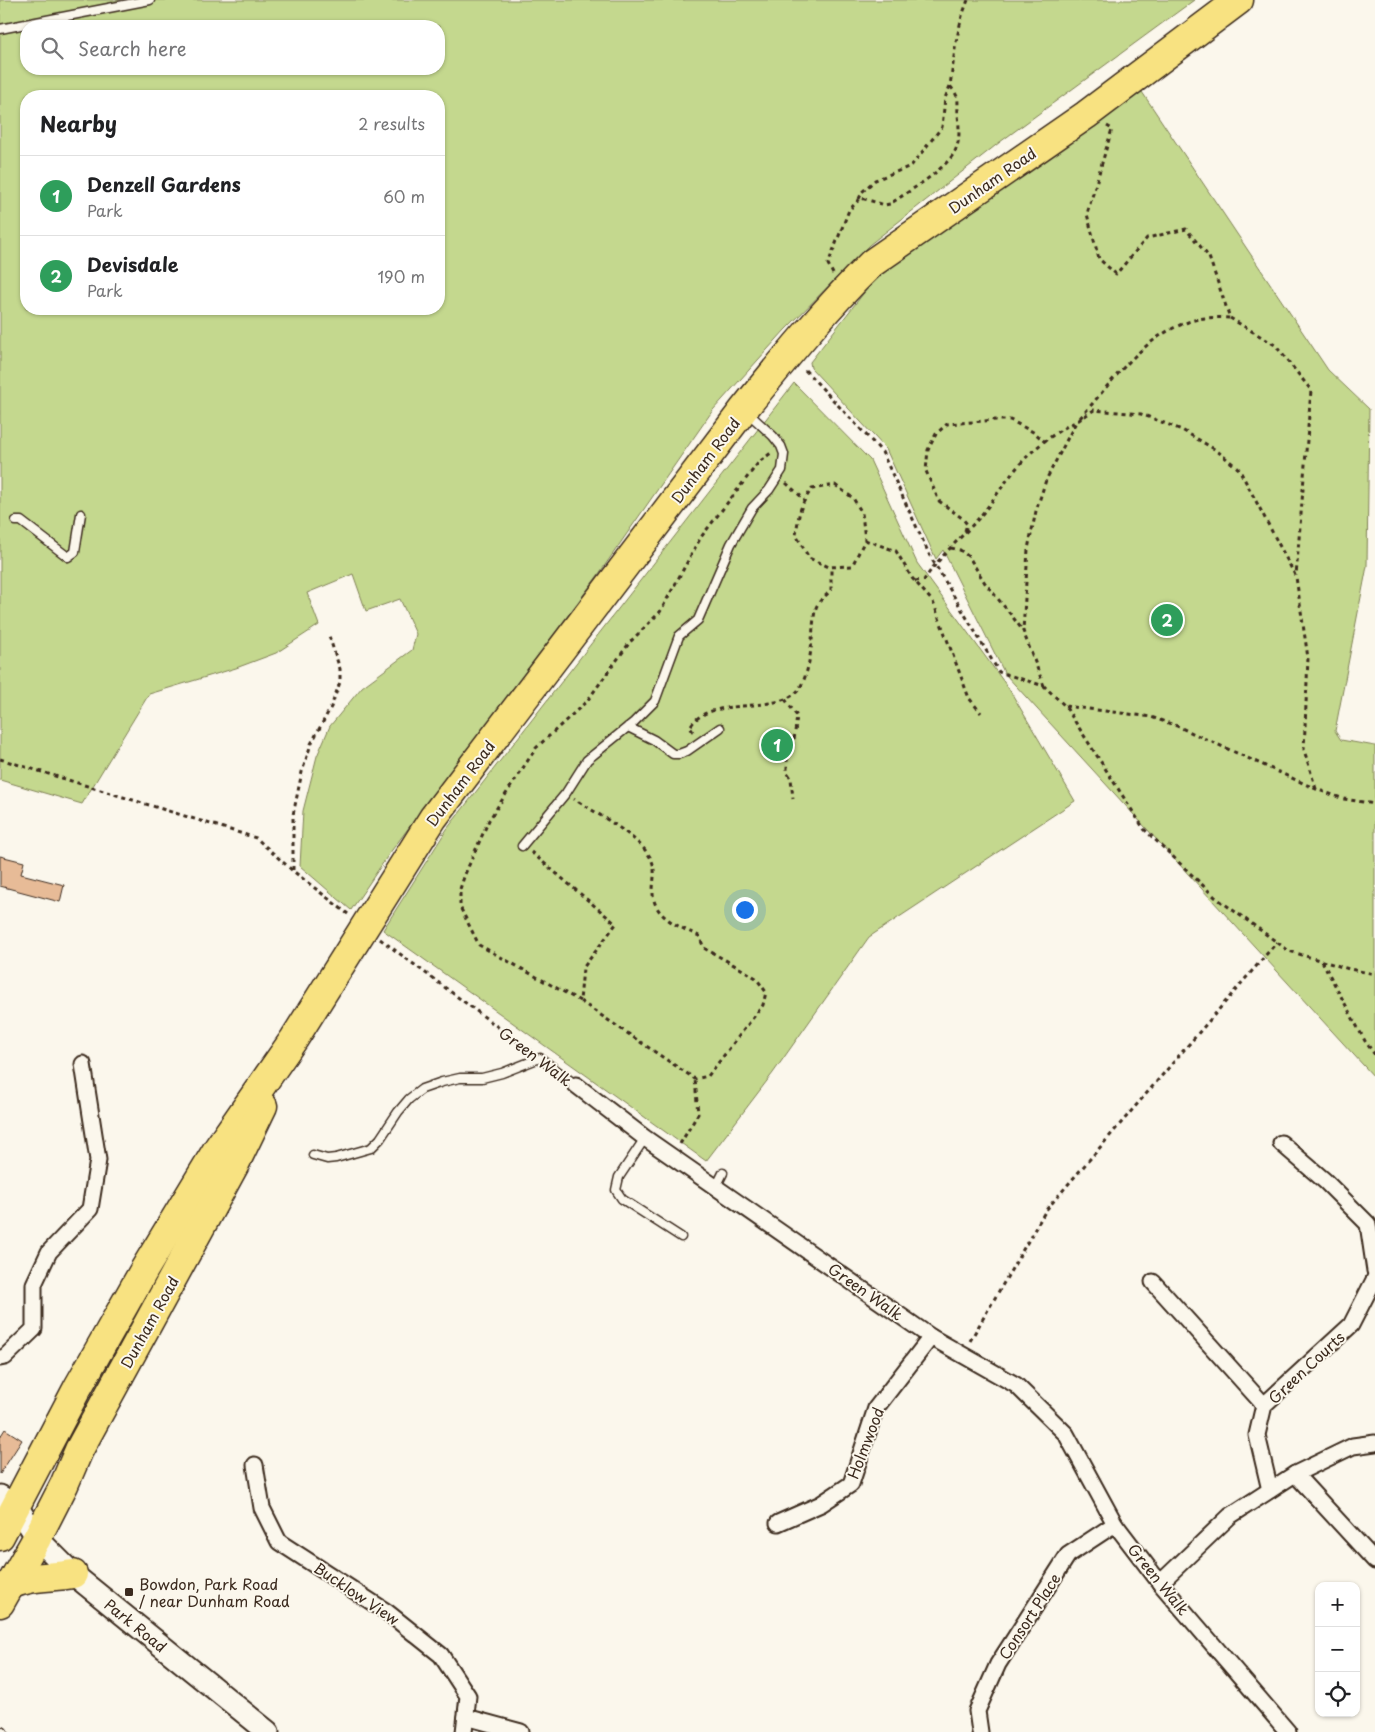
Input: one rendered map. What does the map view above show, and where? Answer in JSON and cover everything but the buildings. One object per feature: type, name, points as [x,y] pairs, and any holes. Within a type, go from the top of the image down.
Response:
[{"type":"highway","name":"Dunham Road","points":[[0,1536],[8,1501],[78,1387],[144,1270],[218,1148],[294,1039],[433,818],[744,409],[789,353],[872,263],[1086,115],[1238,0]]},
{"type":"highway","name":"Dunham Road","points":[[3,1585],[37,1538],[64,1485],[79,1450],[235,1164],[294,1039]]},
{"type":"highway","points":[[8,1501],[34,1500],[53,1476],[64,1456],[79,1450]]},
{"type":"highway","points":[[3,1585],[33,1577],[58,1577],[73,1574]]},
{"type":"main road","name":"Park Road","points":[[8,1501],[37,1538],[73,1574],[268,1732]]},
{"type":"street","points":[[0,1358],[6,1357],[34,1329],[34,1284],[49,1252],[90,1209],[98,1160],[83,1064]]},
{"type":"street","name":"Green Walk","points":[[576,1085],[673,1157],[720,1180],[931,1337],[1016,1385],[1066,1434],[1115,1524],[1160,1583],[1285,1731]]},
{"type":"street","points":[[1282,1143],[1325,1180],[1368,1224],[1375,1271]]},
{"type":"street","name":"Green Courts","points":[[1270,1490],[1257,1435],[1264,1404],[1351,1325],[1369,1304],[1375,1278]]},
{"type":"street","points":[[1153,1282],[1264,1404]]},
{"type":"street","name":"Holmwood","points":[[778,1523],[821,1504],[851,1484],[876,1408],[931,1337]]},
{"type":"street","points":[[1160,1583],[1230,1516],[1295,1474],[1353,1446],[1375,1443]]},
{"type":"street","name":"Bucklow View","points":[[255,1465],[262,1508],[279,1542],[387,1612],[442,1655],[468,1696],[465,1725],[521,1732]]},
{"type":"street","points":[[1295,1474],[1375,1561]]},
{"type":"street","name":"Consort Place","points":[[980,1732],[977,1712],[998,1664],[1068,1555],[1115,1524]]},
{"type":"lane","points":[[47,20],[150,0]]},
{"type":"lane","points":[[0,29],[20,25]]},
{"type":"lane","points":[[522,846],[566,793],[587,760],[628,727],[655,701],[679,636],[698,620],[731,544],[752,508],[779,476],[782,470],[784,454],[781,446],[744,409]]},
{"type":"lane","points":[[16,521],[22,521],[68,557],[75,552],[81,514]]},
{"type":"lane","points":[[628,727],[654,740],[673,754],[687,751],[720,728]]},
{"type":"lane","points":[[313,1155],[327,1159],[336,1158],[371,1148],[380,1139],[409,1099],[422,1089],[460,1078],[482,1078],[540,1058]]},
{"type":"lane","name":"Green Walk","points":[[540,1058],[576,1085]]},
{"type":"lane","points":[[645,1138],[619,1177],[616,1190],[622,1198],[682,1237]]},
{"type":"path","points":[[858,201],[862,192],[874,180],[911,166],[942,127],[945,98],[950,86],[956,42],[968,0]]},
{"type":"path","points":[[846,289],[835,279],[828,264],[849,210],[861,198],[885,205],[890,204],[932,177],[954,153],[958,145],[958,96],[950,86]]},
{"type":"path","points":[[1112,128],[1086,214],[1099,259],[1116,274],[1147,238],[1186,230],[1209,257],[1230,318]]},
{"type":"path","points":[[1023,631],[1028,549],[1036,511],[1046,480],[1076,422],[1124,365],[1149,344],[1189,321],[1214,317],[1230,318],[1275,345],[1311,390],[1296,577],[1308,658],[1304,750],[1316,790]]},
{"type":"path","points":[[823,388],[882,452],[935,564],[999,672],[1044,686]]},
{"type":"path","points":[[915,581],[924,580],[935,564],[983,512],[1016,469],[1059,430],[1094,410],[1141,414],[1182,430],[1216,450],[1239,469],[1296,577]]},
{"type":"path","points":[[965,532],[967,524],[939,501],[926,471],[928,450],[936,434],[947,424],[1010,420],[1035,433],[1045,442]]},
{"type":"path","points":[[566,793],[633,838],[651,858],[655,876],[652,892],[657,906],[666,920],[699,936],[704,948],[756,978],[766,992],[763,1006],[708,1076],[694,1079],[580,1001],[479,945],[460,908],[460,889],[489,820],[536,748],[587,701],[630,642],[660,612],[701,537],[759,462],[781,446]]},
{"type":"path","points":[[779,476],[804,499]]},
{"type":"path","points":[[835,486],[853,498],[862,513],[865,540],[852,566],[831,567],[809,558],[796,535],[800,507],[812,489],[835,486]]},
{"type":"path","points":[[865,540],[896,551],[915,581],[933,602],[969,698],[982,713]]},
{"type":"path","points":[[950,548],[960,550],[969,557],[985,583],[1023,631],[1044,686],[1065,706],[1144,829],[1215,897],[1289,951],[1375,974]]},
{"type":"path","points":[[699,742],[690,727],[694,719],[723,707],[769,704],[796,694],[803,682],[811,653],[817,605],[830,590],[831,567]]},
{"type":"path","points":[[293,871],[293,815],[302,772],[311,744],[331,707],[340,682],[340,669],[329,636]]},
{"type":"path","points":[[785,699],[797,716],[794,740],[787,760],[787,772],[791,778],[793,799]]},
{"type":"path","points":[[1065,706],[1151,717],[1177,726],[1316,790],[1344,799],[1375,804]]},
{"type":"path","name":"Green Walk","points":[[0,759],[256,838],[293,871],[364,927],[540,1058]]},
{"type":"path","points":[[522,846],[616,924],[583,968],[580,1001]]},
{"type":"path","points":[[962,1354],[1046,1210],[1277,942]]},
{"type":"path","points":[[1322,961],[1365,1041],[1375,1055]]},
{"type":"path","points":[[673,1157],[698,1114],[694,1079]]},
{"type":"green space","points":[[0,0],[1194,0],[1000,142],[869,245],[785,330],[713,410],[596,578],[389,854],[351,910],[300,866],[303,811],[317,756],[330,726],[362,687],[412,650],[416,634],[400,599],[366,611],[353,574],[307,593],[319,625],[276,653],[236,668],[149,694],[82,804],[0,780]]},
{"type":"green space","points":[[1140,89],[1328,370],[1369,409],[1367,566],[1335,731],[1341,740],[1375,746],[1375,1078],[1005,674],[943,550],[936,559],[886,449],[811,368],[810,362],[884,267]]},
{"type":"green space","points":[[794,383],[870,460],[917,563],[1009,689],[1075,801],[869,937],[773,1073],[706,1161],[383,930],[447,829]]},
{"type":"place","name":"Devisdale","points":[[1167,620]]},
{"type":"place","name":"Denzell Gardens","points":[[777,745]]},
{"type":"place","name":"Bowdon, Park Road / near Dunham Road","points":[[129,1592]]}]
